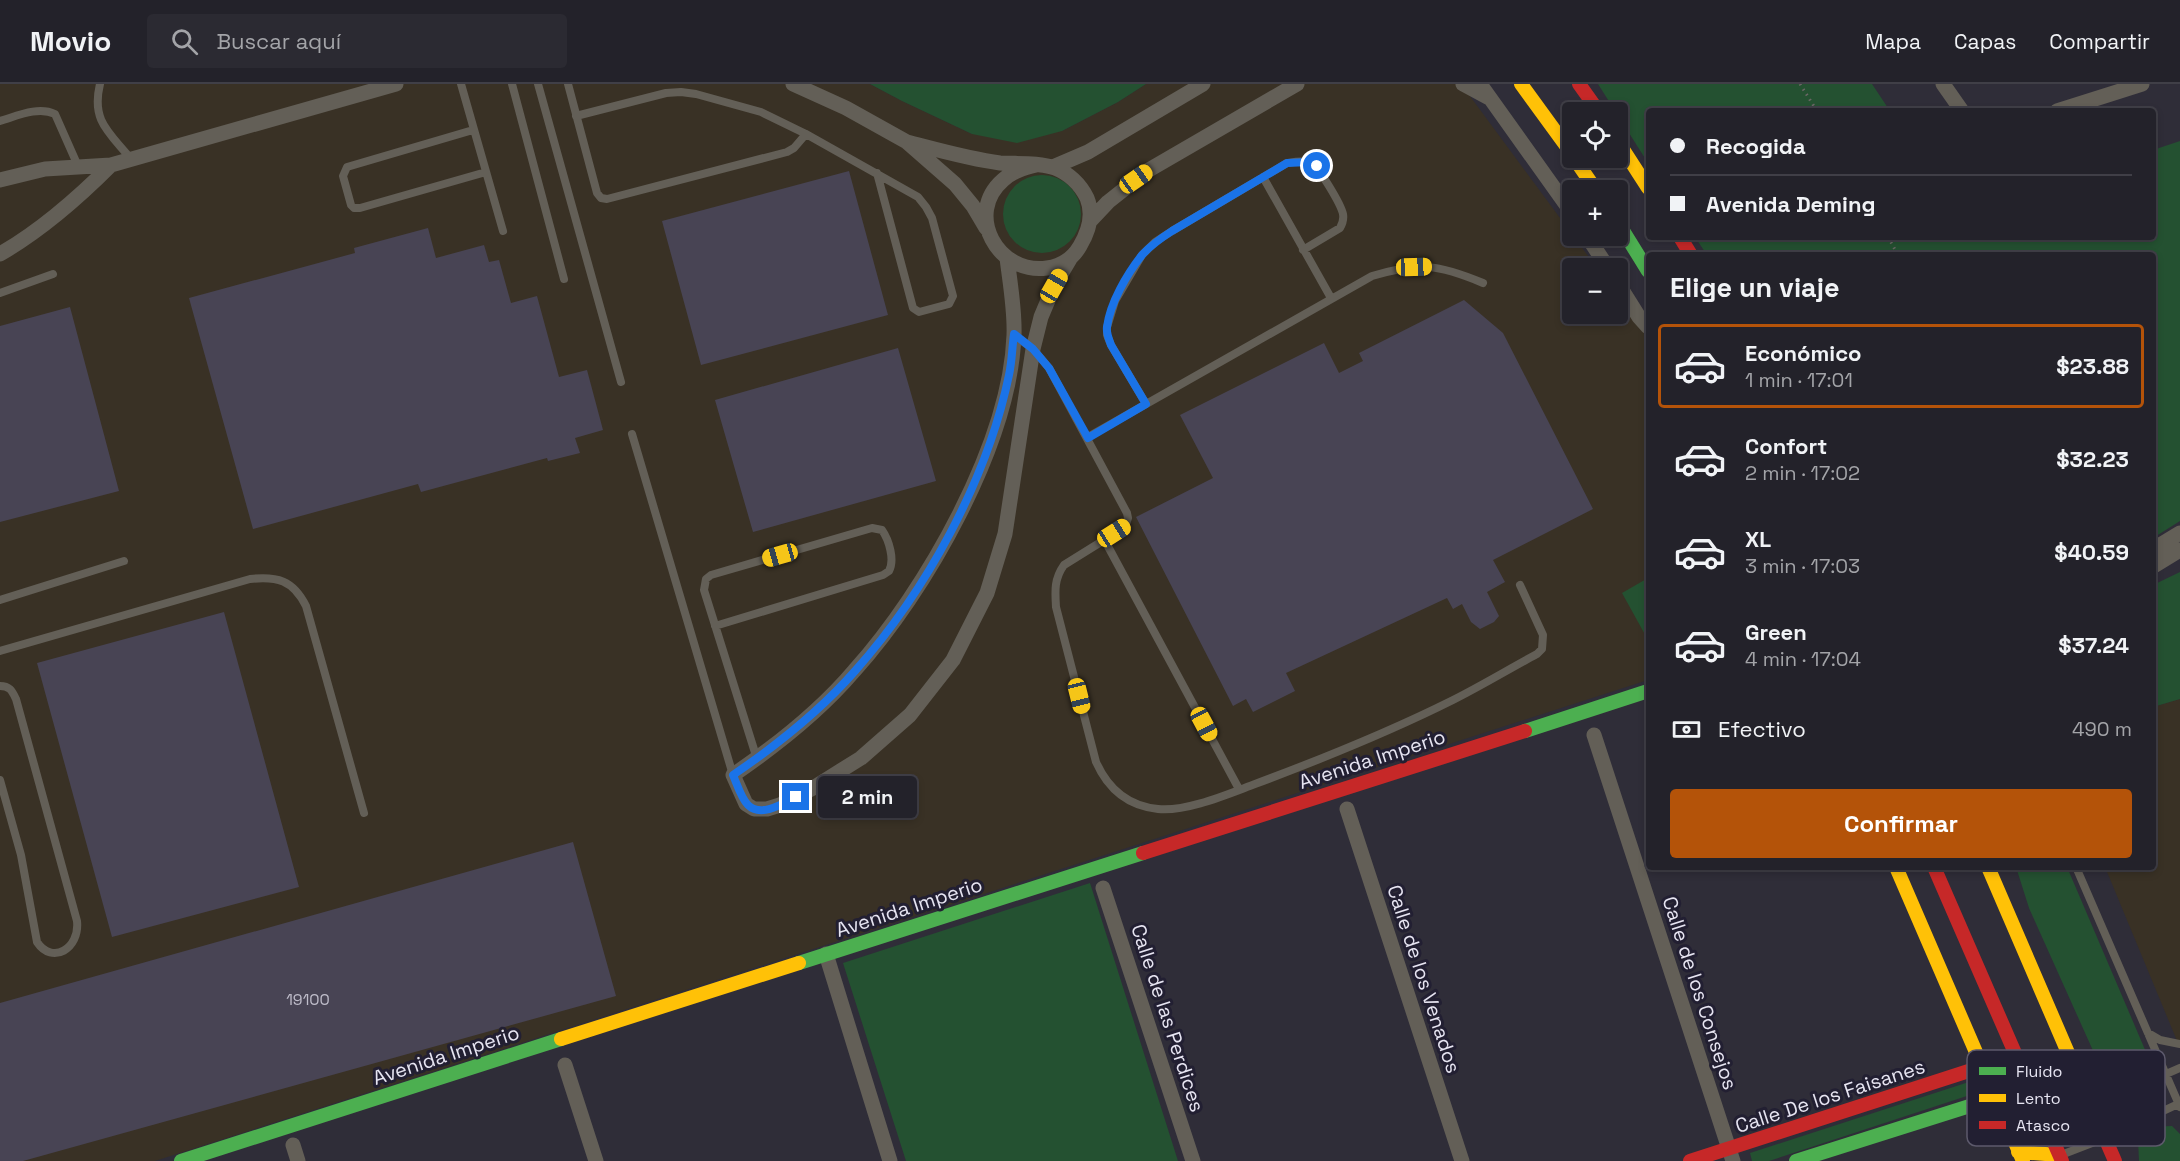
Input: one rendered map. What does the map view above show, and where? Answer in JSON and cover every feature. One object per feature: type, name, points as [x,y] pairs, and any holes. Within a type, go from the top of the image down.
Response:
[{"type":"street","points":[[0,180],[45,169],[111,165],[396,84]]},
{"type":"street","points":[[793,84],[846,108],[907,142],[955,184],[973,206],[996,247],[1006,258],[1021,266],[1038,269],[1055,267],[1070,259]]},
{"type":"street","points":[[1053,167],[1088,152],[1203,84]]},
{"type":"street","points":[[1091,220],[1116,194],[1147,171],[1297,84]]},
{"type":"street","points":[[1463,84],[1493,100]]},
{"type":"street","points":[[1480,84],[1562,199]]},
{"type":"street","points":[[1521,84],[1562,141]]},
{"type":"street","points":[[1579,84],[1592,102]]},
{"type":"street","points":[[1943,84],[1960,108]]},
{"type":"street","points":[[2066,108],[2142,84]]},
{"type":"street","points":[[907,142],[978,159],[1053,167],[1069,175],[1081,187],[1089,203],[1091,220],[1086,236],[1049,296],[1041,317],[1033,349],[1005,534],[987,593],[952,660],[910,715],[861,758],[813,788],[780,805],[767,809],[754,809],[746,804],[733,775],[810,715],[854,672],[894,623],[935,559],[974,483],[989,445],[1010,373],[1014,334],[1006,258]]},
{"type":"street","points":[[1628,157],[1646,185]]},
{"type":"street","points":[[0,254],[53,219],[84,193],[111,165]]},
{"type":"street","points":[[989,232],[987,214],[991,196],[1002,180],[1017,170],[1036,165]]},
{"type":"street","points":[[1628,239],[1646,268]]},
{"type":"street","points":[[1628,300],[1646,325]]},
{"type":"street","points":[[2156,548],[2180,534]]},
{"type":"street","points":[[2156,565],[2180,550]]},
{"type":"street","name":"Avenida Imperio","points":[[181,1161],[1646,692]]},
{"type":"street","name":"Calle de los Consejos","points":[[1594,735],[1731,1155]]},
{"type":"street","name":"Calle de los Venados","points":[[1347,809],[1462,1161]]},
{"type":"street","points":[[1897,870],[1974,1050]]},
{"type":"street","points":[[1935,870],[2014,1050]]},
{"type":"street","points":[[1989,870],[2067,1050]]},
{"type":"street","points":[[2008,878],[2013,924]]},
{"type":"street","name":"Calle de las Perdices","points":[[1103,888],[1193,1161]]},
{"type":"street","points":[[826,954],[890,1161]]},
{"type":"street","points":[[565,1065],[596,1161]]},
{"type":"street","name":"Calle De los Faisanes","points":[[1690,1161],[1731,1155],[1967,1072]]},
{"type":"street","points":[[1796,1161],[1967,1107]]},
{"type":"street","points":[[293,1145],[298,1161]]},
{"type":"street","points":[[2108,1146],[2115,1161]]},
{"type":"street","points":[[2020,1156],[2060,1159]]},
{"type":"lane","points":[[100,84],[96,110],[103,125],[131,159]]},
{"type":"lane","points":[[461,84],[503,231]]},
{"type":"lane","points":[[512,84],[564,279]]},
{"type":"lane","points":[[538,84],[621,382]]},
{"type":"lane","points":[[568,84],[597,193],[601,198],[607,200],[787,152],[794,148],[806,134]]},
{"type":"lane","points":[[576,116],[666,93],[681,92],[761,112],[806,134],[877,173],[918,197],[932,218],[953,296],[949,304],[919,312],[913,308],[877,173]]},
{"type":"lane","points":[[0,121],[38,111],[55,114],[78,166]]},
{"type":"lane","points":[[473,130],[347,167],[342,177],[351,205],[354,208],[360,208],[486,172]]},
{"type":"lane","points":[[1146,404],[1111,345],[1107,327],[1115,301],[1132,269],[1155,242],[1287,163],[1309,162],[1317,166],[1343,213],[1343,222],[1340,228],[1303,250]]},
{"type":"lane","points":[[1263,177],[1331,298]]},
{"type":"lane","points":[[1088,438],[1372,276],[1400,268],[1429,266],[1456,272],[1483,283]]},
{"type":"lane","points":[[0,293],[53,274]]},
{"type":"lane","points":[[1014,334],[1033,349],[1049,368],[1088,438],[1128,518],[1125,526],[1064,565],[1057,574],[1054,587],[1056,607],[1096,762],[1104,781],[1118,794],[1136,804],[1159,809],[1183,807],[1322,759],[1453,700],[1537,654],[1542,649],[1543,635],[1520,585]]},
{"type":"lane","points":[[632,434],[733,775]]},
{"type":"lane","points":[[715,626],[889,572],[892,561],[885,533],[872,528],[711,575],[706,579],[704,590],[715,626],[756,759]]},
{"type":"lane","points":[[1104,539],[1239,789]]},
{"type":"lane","points":[[0,600],[124,561]]},
{"type":"lane","points":[[0,651],[250,579],[265,577],[280,580],[292,586],[300,594],[306,606],[364,813]]},
{"type":"lane","points":[[0,686],[6,686],[12,690],[16,699],[77,921],[78,933],[75,942],[68,949],[49,952],[42,949],[37,942],[21,855],[0,780]]},
{"type":"lane","points":[[2077,870],[2155,1050]]},
{"type":"lane","points":[[2147,1032],[2160,1040],[2180,1044]]},
{"type":"lane","points":[[2165,1112],[2180,1105],[2166,1076],[2180,1068]]},
{"type":"lane","points":[[2060,1159],[2088,1146]]},
{"type":"path","points":[[1800,84],[1815,108]]},
{"type":"shaded area","points":[[0,84],[870,84],[972,134],[1062,131],[1118,102],[1146,84],[1461,84],[1562,221],[1562,246],[1581,246],[1590,258],[1562,258],[1562,324],[1628,324],[1628,310],[1646,334],[1646,681],[155,1161],[0,1161]]},
{"type":"shaded area","points":[[2180,699],[2180,1048],[2106,870],[2156,870],[2156,706]]},
{"type":"green space","points":[[870,84],[1146,84],[1118,102],[1062,131],[1017,143],[972,134]]},
{"type":"green space","points":[[1598,84],[1872,84],[1888,108],[1646,108],[1646,160],[1628,131],[1628,102],[1609,102]]},
{"type":"green space","points":[[2180,141],[2180,521],[2156,536],[2156,252],[1705,252],[1697,240],[2156,240],[2156,149]]},
{"type":"green space","points":[[1042,175],[1057,178],[1069,187],[1078,199],[1081,214],[1078,229],[1069,241],[1057,250],[1042,253],[1027,250],[1015,241],[1006,229],[1003,214],[1006,199],[1015,187],[1027,178]]},
{"type":"green space","points":[[2180,572],[2180,699],[2156,706],[2156,584]]},
{"type":"green space","points":[[1646,579],[1646,636],[1622,593]]},
{"type":"green space","points":[[2017,870],[2068,870],[2145,1050],[2093,1050],[2029,908]]},
{"type":"green space","points":[[1090,883],[1178,1161],[906,1161],[843,963]]},
{"type":"green space","points":[[1967,1083],[1967,1096],[1769,1161],[1752,1161],[1750,1153]]},
{"type":"green space","points":[[2165,1126],[2172,1126],[2180,1134],[2180,1161],[2139,1161],[2138,1146],[2165,1146]]},
{"type":"building","points":[[849,171],[888,315],[701,365],[662,221]]},
{"type":"building","points":[[428,228],[436,258],[484,245],[489,262],[499,260],[511,303],[537,296],[559,377],[587,370],[603,430],[575,438],[580,453],[548,461],[547,458],[421,492],[418,484],[253,529],[189,298],[355,253],[354,248]]},
{"type":"building","points":[[1464,300],[1503,333],[1593,509],[1493,560],[1505,582],[1487,592],[1499,616],[1494,622],[1480,629],[1471,622],[1462,604],[1453,609],[1447,598],[1286,673],[1295,691],[1253,712],[1246,699],[1233,706],[1136,517],[1213,478],[1180,415],[1324,343],[1339,373],[1363,361],[1359,353]]},
{"type":"building","points":[[70,307],[119,491],[0,522],[0,326]]},
{"type":"building","points":[[898,348],[936,481],[753,532],[715,400]]},
{"type":"building","points":[[224,612],[299,887],[112,937],[37,663]]},
{"type":"building","points":[[573,842],[616,996],[23,1161],[0,1161],[0,1003]]},
{"type":"traffic: fast","points":[[1628,239],[1646,268]]},
{"type":"traffic: fast","points":[[1525,731],[1646,692]]},
{"type":"traffic: fast","points":[[799,963],[1143,853]]},
{"type":"traffic: fast","points":[[181,1161],[561,1039]]},
{"type":"traffic: fast","points":[[1796,1161],[1967,1107]]},
{"type":"traffic: slow","points":[[1521,84],[1562,140]]},
{"type":"traffic: slow","points":[[1628,157],[1646,185]]},
{"type":"traffic: slow","points":[[1581,168],[1589,180]]},
{"type":"traffic: slow","points":[[1897,870],[1975,1050]]},
{"type":"traffic: slow","points":[[1989,870],[2067,1050]]},
{"type":"traffic: slow","points":[[561,1039],[799,963]]},
{"type":"traffic: slow","points":[[2017,1146],[2023,1161]]},
{"type":"traffic: slow","points":[[2018,1152],[2059,1155],[2060,1161]]},
{"type":"traffic: jam","points":[[1579,84],[1592,102]]},
{"type":"traffic: jam","points":[[1682,240],[1689,252]]},
{"type":"traffic: jam","points":[[1143,853],[1525,731]]},
{"type":"traffic: jam","points":[[1935,870],[2014,1050]]},
{"type":"traffic: jam","points":[[1690,1161],[1967,1072]]},
{"type":"traffic: jam","points":[[2055,1146],[2062,1161]]},
{"type":"traffic: jam","points":[[2108,1146],[2115,1161]]},
{"type":"route","points":[[796,797],[767,809],[754,809],[746,804],[733,775],[810,715],[854,672],[894,623],[935,559],[974,483],[989,445],[1010,373],[1014,334],[1033,349],[1049,368],[1088,438],[1146,404],[1107,335],[1107,327],[1115,301],[1142,255],[1155,242],[1172,231],[1287,163],[1309,162],[1317,166]]}]
